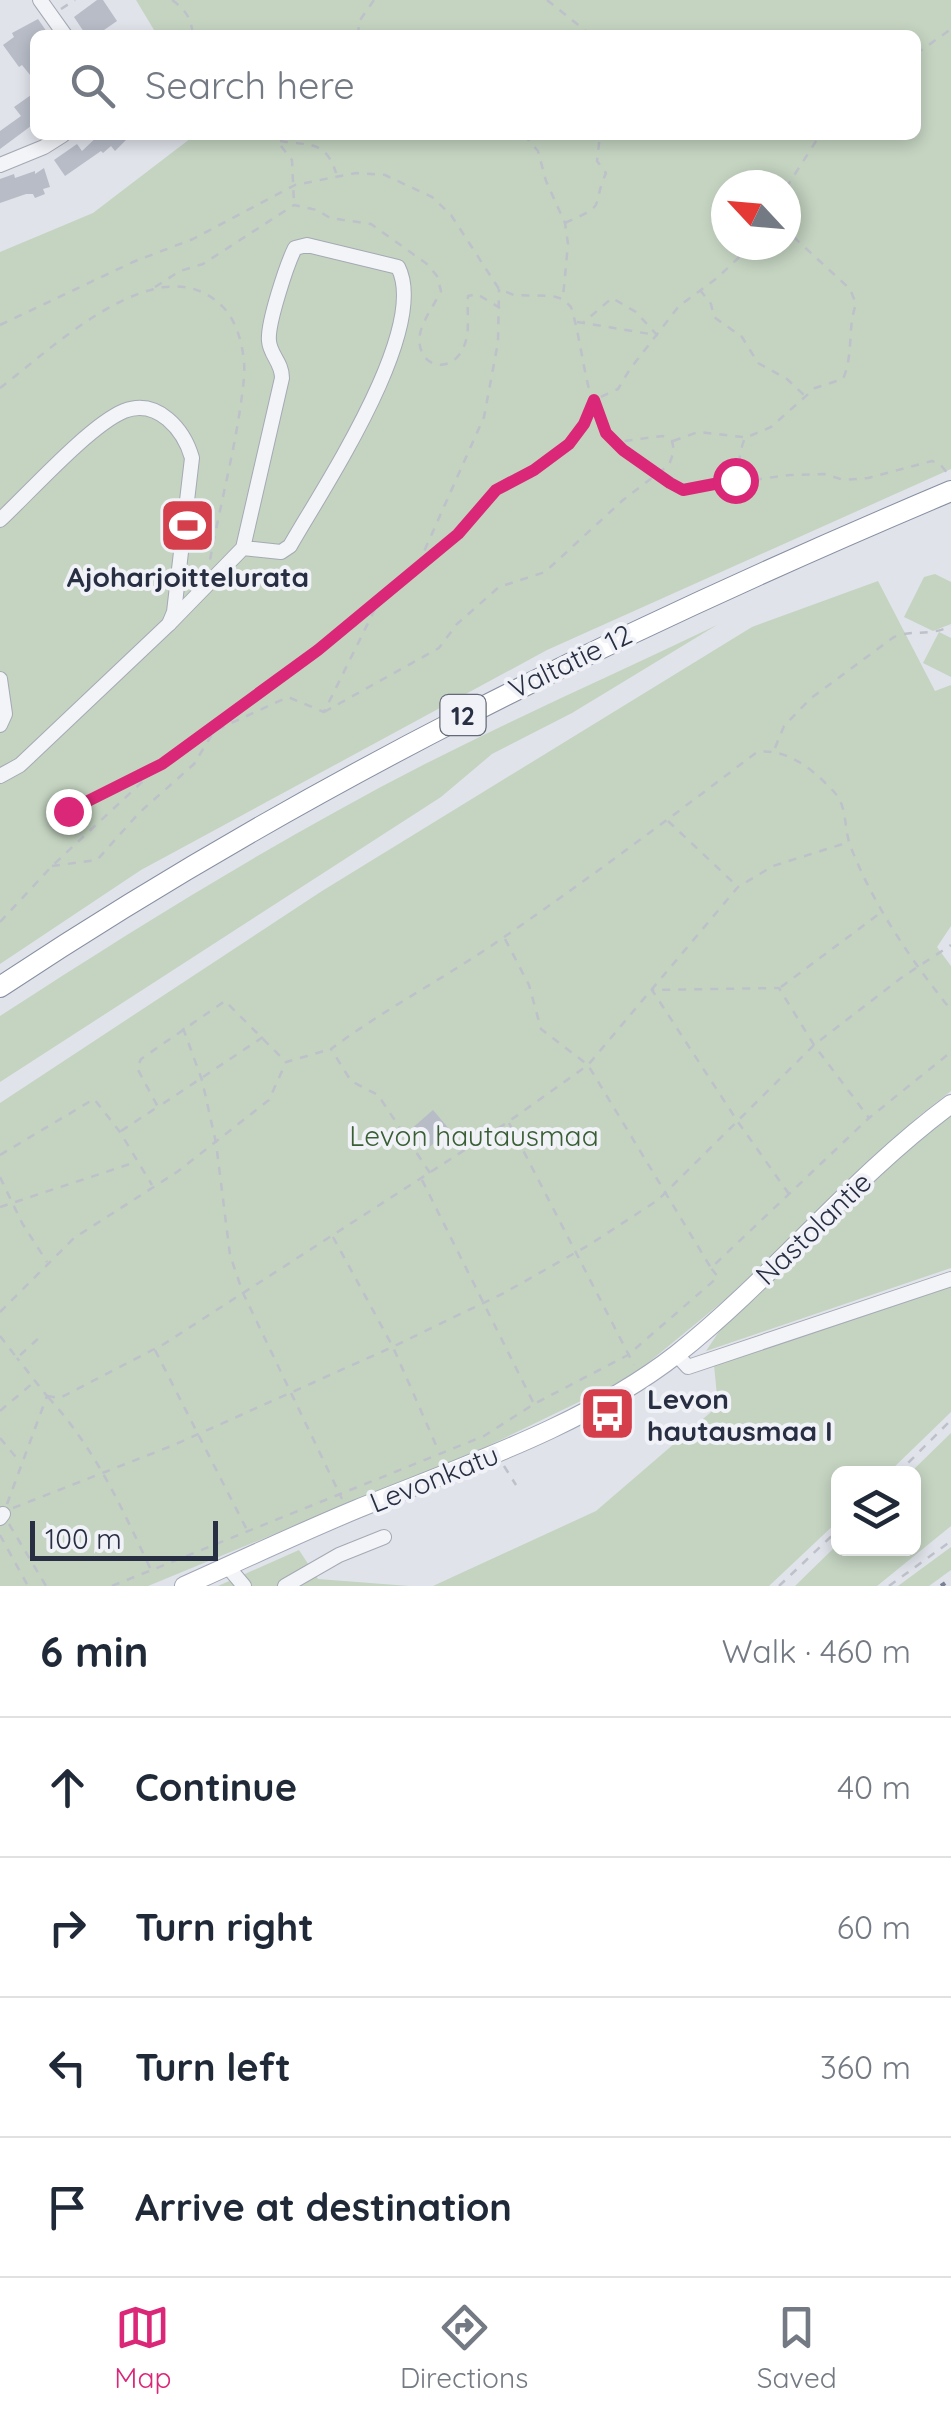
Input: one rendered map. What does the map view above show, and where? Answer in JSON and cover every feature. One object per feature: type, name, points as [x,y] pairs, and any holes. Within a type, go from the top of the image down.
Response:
[{"type":"highway","name":"Valtatie 12","points":[[0,986],[259,825],[477,707],[950,483]]},
{"type":"main road","name":"Nastolantie","points":[[676,1354],[876,1168],[951,1104]]},
{"type":"main road","name":"Levonkatu","points":[[184,1586],[496,1453],[643,1377],[676,1354]]},
{"type":"street","points":[[40,0],[61,30]]},
{"type":"street","points":[[0,165],[56,140]]},
{"type":"street","points":[[0,776],[31,755],[243,548],[282,378],[282,366],[268,344],[270,330],[295,248],[307,244],[398,266],[405,280],[396,345],[383,382],[290,546],[281,552],[243,548]]},
{"type":"street","points":[[0,520],[98,428],[126,410],[148,409],[172,420],[187,440],[192,458],[174,612],[168,624]]},
{"type":"street","points":[[0,679],[5,714],[0,725]]},
{"type":"street","points":[[676,1354],[688,1367],[951,1279]]},
{"type":"street","points":[[285,1586],[339,1555],[384,1537]]},
{"type":"street","points":[[228,1567],[244,1586]]},
{"type":"path","points":[[172,0],[184,8],[192,30]]},
{"type":"path","points":[[184,8],[188,0]]},
{"type":"path","points":[[359,30],[358,23],[374,0]]},
{"type":"path","points":[[546,0],[585,30]]},
{"type":"path","points":[[921,50],[951,29]]},
{"type":"path","points":[[274,140],[292,160],[294,206]]},
{"type":"path","points":[[528,140],[538,152],[546,181],[566,223],[563,299]]},
{"type":"path","points":[[566,223],[597,207],[600,200],[606,174],[597,161],[599,140]]},
{"type":"path","points":[[798,170],[817,140]]},
{"type":"path","points":[[279,143],[302,142],[319,147],[331,157],[336,174]]},
{"type":"path","points":[[0,388],[108,306],[155,287],[180,270],[203,264],[294,206],[316,210],[330,218],[371,224],[402,244],[438,276],[442,292],[420,335],[423,352],[434,365],[453,364],[458,356],[467,336],[468,296],[477,294],[500,308]]},
{"type":"path","points":[[615,442],[662,436],[672,441],[698,432],[745,438],[771,427],[815,388],[843,379],[850,361],[850,322],[856,304],[850,289],[801,244]]},
{"type":"path","points":[[0,922],[52,866],[162,764],[379,601],[458,534],[496,490],[534,470],[569,444],[584,424],[594,400],[618,389],[679,306],[737,260]]},
{"type":"path","points":[[155,287],[187,284],[214,297],[231,315],[240,343],[244,376],[206,586]]},
{"type":"path","points":[[417,566],[484,417],[494,372],[499,288]]},
{"type":"path","points":[[699,289],[711,304],[714,317],[742,338],[758,363],[787,379],[805,396]]},
{"type":"path","points":[[583,323],[612,298],[636,312],[657,335]]},
{"type":"path","points":[[576,322],[657,335]]},
{"type":"path","points":[[594,400],[606,433],[683,490],[735,480],[824,474],[844,480],[868,478],[932,461],[940,464],[950,483]]},
{"type":"path","points":[[735,480],[739,450],[745,438]]},
{"type":"path","points":[[324,712],[439,648],[458,624],[499,587],[545,572],[623,500],[670,465],[672,441]]},
{"type":"path","points":[[324,712],[379,601]]},
{"type":"path","points":[[774,750],[784,726],[810,698],[894,637],[905,633],[932,635],[951,626]]},
{"type":"path","points":[[52,866],[97,860],[139,812],[194,764],[214,731],[288,697],[324,712]]},
{"type":"path","points":[[0,1312],[74,1238],[216,1143],[269,1100],[286,1062],[331,1049],[373,1018],[426,990],[756,752],[774,750],[793,757],[839,797],[849,842],[883,912],[951,1010]]},
{"type":"path","points":[[49,820],[162,764]]},
{"type":"path","points":[[666,820],[738,887]]},
{"type":"path","points":[[47,1396],[60,1398],[154,1349],[508,1122],[588,1066],[738,887],[773,866],[849,842]]},
{"type":"path","points":[[652,990],[780,988],[883,912]]},
{"type":"path","points":[[112,1586],[484,1436],[534,1404],[628,1355],[718,1277],[588,1066],[541,1029],[529,985],[504,937]]},
{"type":"path","points":[[2,1512],[198,1434],[393,1347],[574,1254],[664,1194],[814,1045],[951,945]]},
{"type":"path","points":[[780,988],[814,1045],[869,1118]]},
{"type":"path","points":[[652,990],[790,1195]]},
{"type":"path","points":[[158,1107],[137,1068],[140,1058],[225,1001],[286,1062]]},
{"type":"path","points":[[183,1028],[202,1080],[216,1143],[230,1255],[243,1293],[348,1513]]},
{"type":"path","points":[[120,1132],[262,1037]]},
{"type":"path","points":[[331,1049],[351,1081],[378,1096],[430,1173]]},
{"type":"path","points":[[711,1268],[869,1118],[951,1052]]},
{"type":"path","points":[[0,1156],[94,1099],[120,1132],[153,1187]]},
{"type":"path","points":[[508,1122],[660,1412]]},
{"type":"path","points":[[0,1207],[138,1161]]},
{"type":"path","points":[[0,1177],[48,1263]]},
{"type":"path","points":[[422,1178],[534,1404]]},
{"type":"path","points":[[332,1235],[393,1347],[440,1452]]},
{"type":"path","points":[[0,1336],[78,1431],[105,1473],[152,1572]]},
{"type":"path","points":[[17,1358],[40,1337]]},
{"type":"path","points":[[154,1349],[248,1533]]},
{"type":"path","points":[[0,1411],[35,1382]]},
{"type":"path","points":[[2,1512],[47,1396]]},
{"type":"path","points":[[906,1466],[951,1420]]},
{"type":"path","points":[[0,1438],[21,1464]]},
{"type":"path","points":[[2,1512],[46,1586]]},
{"type":"path","points":[[0,1536],[28,1586]]},
{"type":"path","points":[[778,1586],[831,1537]]},
{"type":"path","points":[[889,1586],[951,1541]]},
{"type":"green space","points":[[136,0],[951,0],[951,469],[547,650],[141,870],[0,964],[0,252],[93,213],[188,140],[921,140],[921,30],[154,30]]},
{"type":"green space","points":[[935,574],[951,582],[951,624],[933,631],[904,617],[924,577]]},
{"type":"green space","name":"Levon hautausmaa","points":[[878,581],[935,691],[951,685],[951,926],[937,947],[951,966],[951,1091],[919,1116],[727,1298],[643,1367],[610,1387],[486,1447],[148,1586],[0,1586],[0,1103],[322,891],[752,627]]},
{"type":"green space","points":[[717,625],[572,713],[492,754],[441,797],[0,1082],[0,1016],[208,885],[315,823],[496,729]]},
{"type":"green space","points":[[939,632],[951,638],[951,677],[923,663]]},
{"type":"green space","points":[[951,1114],[951,1268],[706,1351],[730,1315],[868,1185]]},
{"type":"green space","points":[[951,1286],[951,1412],[895,1466],[831,1466],[831,1528],[769,1586],[433,1586],[596,1511],[718,1406],[714,1365]]},
{"type":"green space","points":[[951,1433],[951,1526],[921,1550],[921,1466],[917,1466]]},
{"type":"green space","points":[[951,1547],[951,1570],[929,1586],[898,1586]]},
{"type":"green space","points":[[299,1550],[318,1579],[409,1586],[218,1586]]},
{"type":"green space","points":[[831,1551],[831,1556],[914,1556],[877,1586],[795,1586]]},
{"type":"building","points":[[97,0],[103,0],[117,21],[104,30],[83,30],[74,17]]},
{"type":"building","points":[[38,19],[46,30],[30,30],[30,75],[3,45],[14,37],[12,33]]},
{"type":"building","points":[[30,96],[30,127],[0,149],[0,131],[21,116],[14,107]]},
{"type":"building","points":[[94,140],[126,140],[115,151],[111,146],[101,151],[65,176],[54,160],[77,144],[82,151]]},
{"type":"building","points":[[44,168],[50,187],[43,189],[45,194],[35,198],[26,194],[0,203],[0,179],[35,174]]},
{"type":"building","points":[[433,1110],[450,1130],[427,1149],[410,1130]]},
{"type":"railway","points":[[941,1586],[951,1579]]},
{"type":"place","name":"Ajoharjoittelurata","points":[[188,525]]},
{"type":"place","name":"Levon hautausmaa I","points":[[608,1414]]},
{"type":"route","points":[[68,811],[162,764],[318,650],[458,534],[496,490],[534,470],[569,444],[584,424],[594,400],[606,433],[670,483],[683,490],[735,480]]}]
